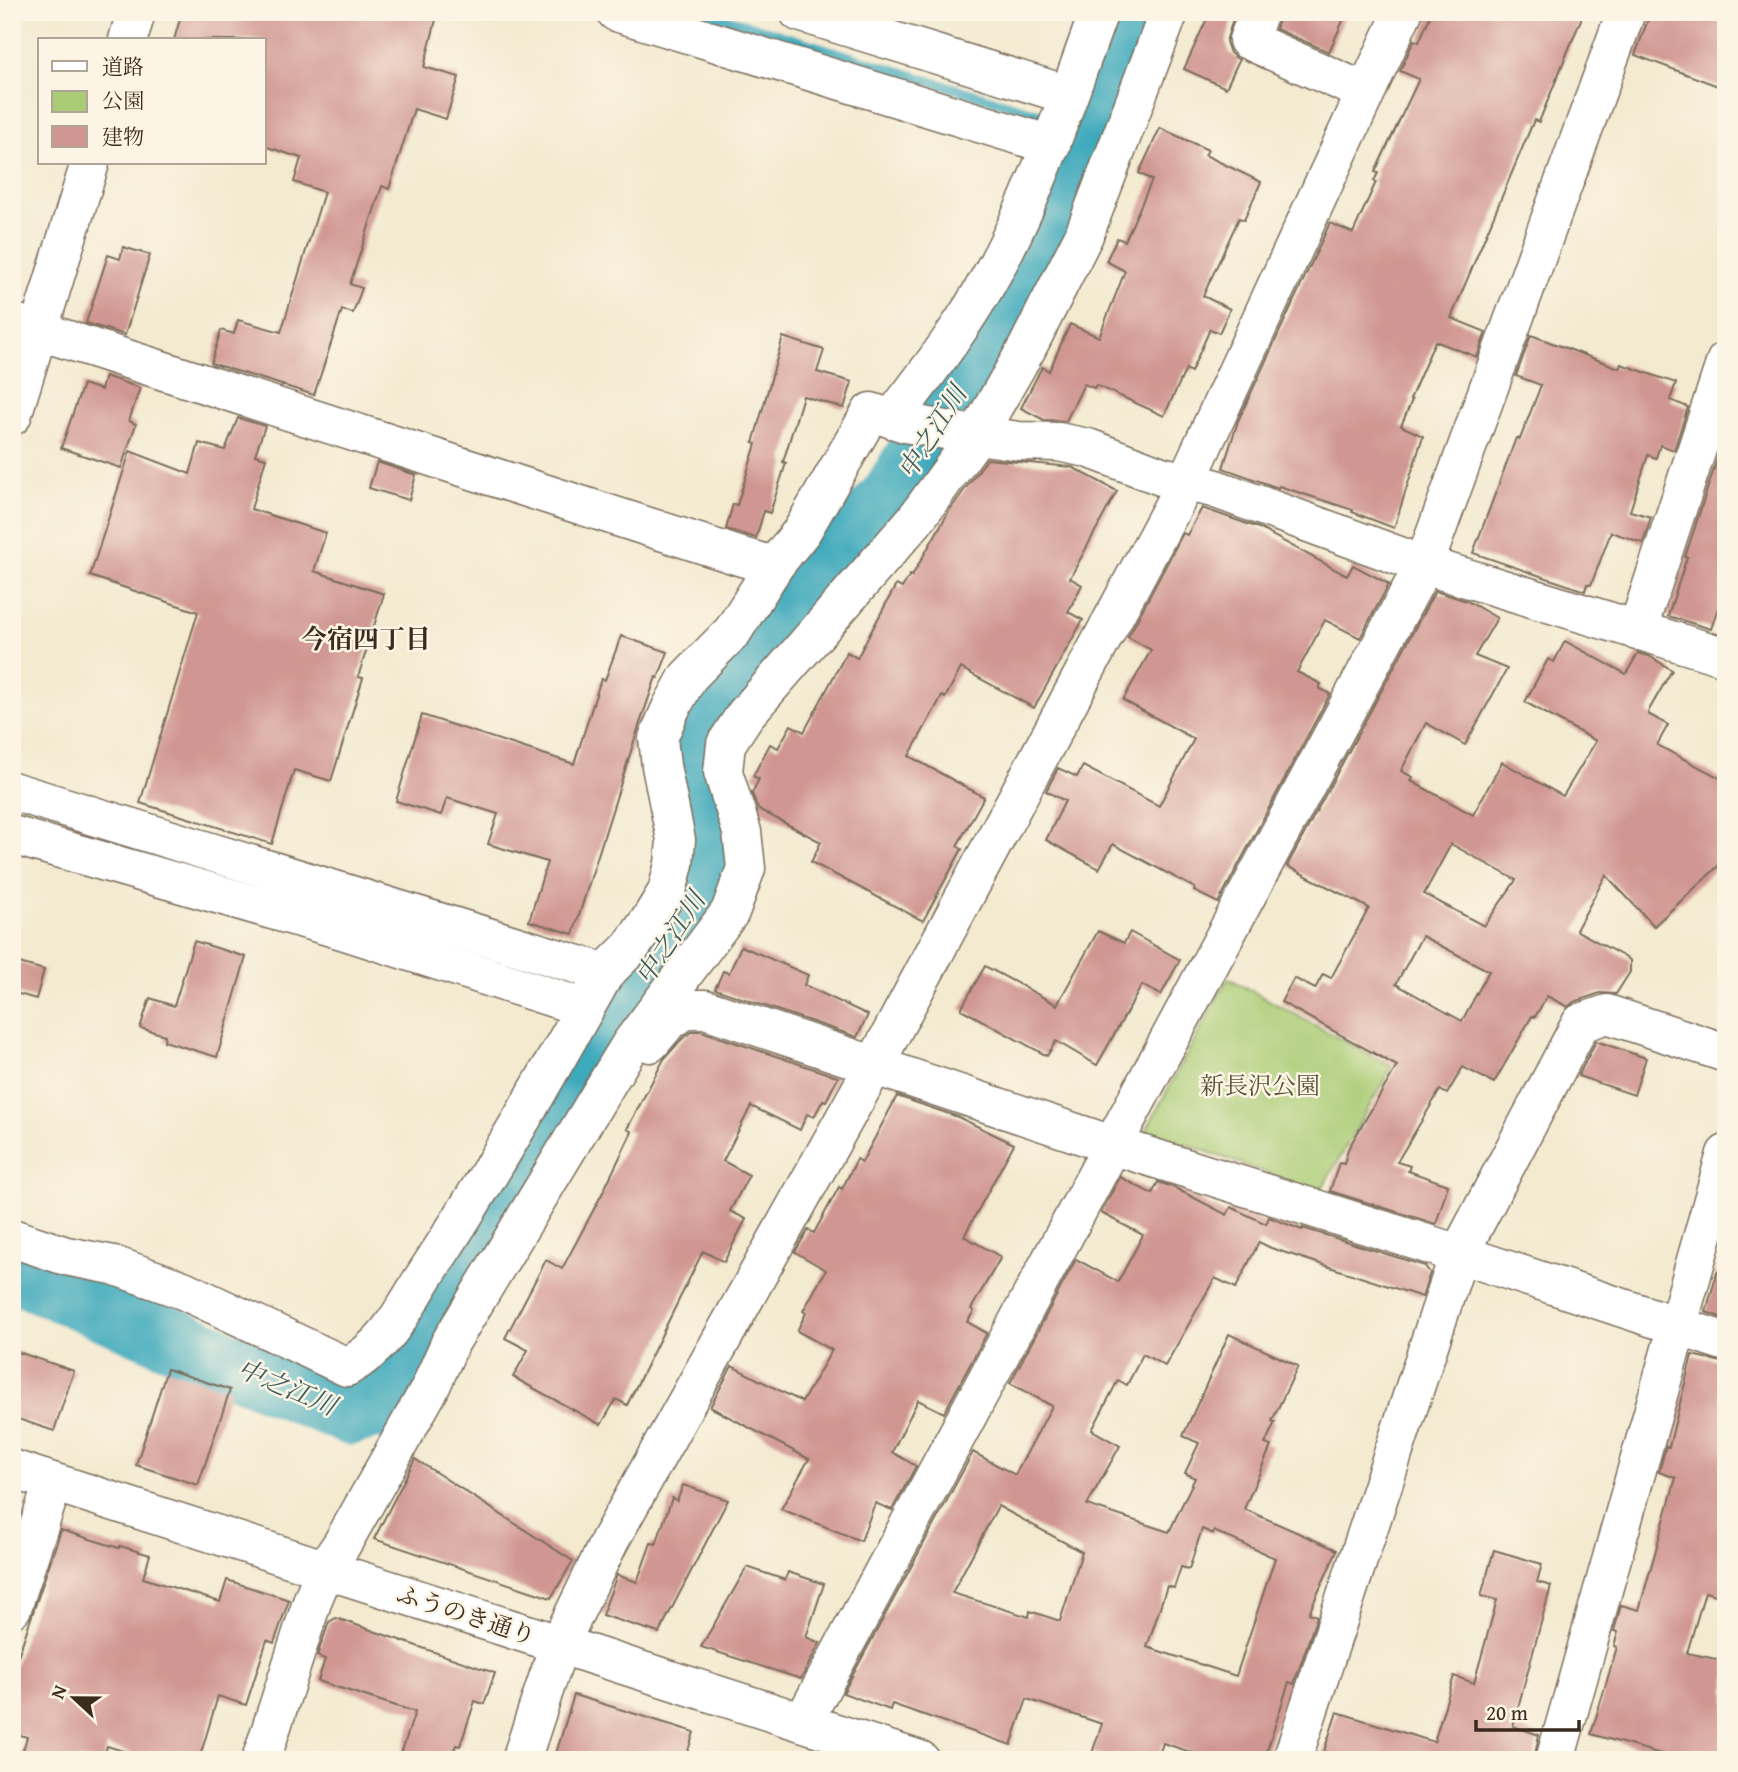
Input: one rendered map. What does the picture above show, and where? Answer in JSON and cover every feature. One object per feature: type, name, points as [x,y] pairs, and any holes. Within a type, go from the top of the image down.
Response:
[{"type":"street","points":[[129,38],[136,12]]},
{"type":"street","points":[[616,12],[1051,145]]},
{"type":"street","points":[[799,12],[1068,95]]},
{"type":"street","points":[[898,421],[993,274],[1043,167],[1099,12]]},
{"type":"street","points":[[261,1760],[325,1569],[342,1544],[430,1388],[450,1343],[630,1045],[730,912],[746,868],[742,832],[723,772],[726,744],[745,715],[915,520],[1027,348],[1084,235],[1169,12]]},
{"type":"street","points":[[1259,12],[1248,40],[1365,92]]},
{"type":"street","points":[[521,1760],[559,1645],[610,1540],[875,1064],[1186,482],[1403,12]]},
{"type":"street","points":[[818,1737],[1112,1145],[1424,565],[1626,12]]},
{"type":"street","points":[[12,416],[25,327],[90,164]]},
{"type":"street","points":[[25,327],[774,566]]},
{"type":"street","points":[[1636,631],[1726,361]]},
{"type":"street","points":[[12,1238],[66,1256],[113,1265],[183,1290],[347,1367],[367,1356],[394,1326],[463,1218],[605,973],[630,948],[667,892],[674,864],[676,840],[658,738],[688,677],[733,631],[774,566],[802,531],[871,412],[898,421],[970,434],[1019,441],[1058,442],[1088,448],[1161,476],[1213,488],[1424,565],[1726,657]]},
{"type":"street","points":[[12,791],[605,973]]},
{"type":"street","points":[[12,835],[342,930],[585,1008]]},
{"type":"street","points":[[609,1082],[634,1062],[667,1023],[686,1009],[705,1009],[1112,1145],[1459,1254],[1726,1342]]},
{"type":"street","points":[[1292,1760],[1459,1254],[1581,1023],[1607,1014],[1726,1053]]},
{"type":"street","points":[[1555,1760],[1726,1154]]},
{"type":"street","name":"ふうのき通り","points":[[12,1469],[559,1645],[818,1737],[920,1760]]},
{"type":"street","points":[[12,1608],[53,1483]]},
{"type":"green space","name":"新長沢公園","points":[[1228,978],[1392,1067],[1320,1192],[1146,1130]]},
{"type":"building","points":[[182,12],[220,12],[243,20],[245,12],[438,12],[424,67],[459,77],[446,119],[414,109],[389,189],[382,186],[350,284],[362,288],[353,313],[342,310],[314,395],[211,363],[221,330],[234,334],[238,320],[281,332],[324,192],[294,182],[301,158],[266,147],[266,38],[175,38]]},
{"type":"building","points":[[1210,12],[1235,12],[1226,42],[1230,53],[1239,60],[1226,88],[1184,69]]},
{"type":"building","points":[[1280,12],[1347,12],[1329,52],[1276,29]]},
{"type":"building","points":[[1432,12],[1584,12],[1539,122],[1534,120],[1451,318],[1486,332],[1477,357],[1435,341],[1410,399],[1412,400],[1401,426],[1423,436],[1394,528],[1352,512],[1353,510],[1279,486],[1278,488],[1223,468],[1238,421],[1330,223],[1353,233],[1376,182],[1374,181],[1378,173],[1375,172],[1419,79],[1400,71],[1414,40],[1419,42]]},
{"type":"building","points":[[1651,12],[1726,12],[1726,89],[1635,55]]},
{"type":"building","points":[[1160,128],[1208,150],[1205,155],[1261,182],[1244,220],[1239,218],[1203,296],[1230,309],[1219,333],[1210,329],[1191,372],[1186,369],[1164,416],[1096,385],[1094,388],[1084,384],[1066,421],[1044,420],[1021,408],[1042,367],[1049,371],[1070,324],[1099,337],[1125,271],[1106,261],[1117,238],[1125,241],[1152,180],[1139,173]]},
{"type":"building","points":[[123,247],[150,255],[125,335],[86,323],[108,255],[120,259]]},
{"type":"building","points":[[1531,335],[1619,368],[1621,364],[1676,383],[1670,400],[1688,407],[1674,450],[1660,445],[1656,458],[1648,455],[1630,511],[1651,517],[1643,543],[1611,532],[1591,585],[1587,584],[1585,591],[1473,553],[1516,438],[1520,439],[1541,385],[1516,376]]},
{"type":"building","points":[[783,337],[824,350],[817,372],[852,382],[844,408],[803,396],[770,513],[764,511],[756,538],[726,529],[733,504],[737,505],[756,444],[753,443]]},
{"type":"building","points":[[105,376],[140,388],[129,421],[136,424],[121,468],[61,448],[83,384],[101,390]]},
{"type":"building","points":[[238,418],[265,426],[255,455],[266,458],[251,509],[326,533],[314,571],[384,594],[358,677],[363,678],[331,781],[294,770],[272,844],[140,803],[198,612],[90,576],[130,451],[190,474],[199,443],[225,450]]},
{"type":"building","points":[[1726,432],[1726,583],[1711,629],[1668,616]]},
{"type":"building","points":[[987,459],[1072,467],[1117,491],[1070,578],[1082,585],[1068,612],[1083,620],[1034,708],[961,668],[945,698],[942,696],[909,756],[984,797],[957,846],[962,849],[923,921],[811,862],[821,842],[758,809],[752,793],[759,779],[753,776],[770,744],[778,748],[791,725],[804,732],[847,652],[857,658],[896,585],[902,588],[910,575],[912,576],[949,511]]},
{"type":"building","points":[[377,462],[416,475],[409,500],[369,488]]},
{"type":"building","points":[[1202,508],[1259,528],[1347,576],[1353,565],[1389,584],[1360,638],[1325,620],[1297,672],[1321,684],[1319,688],[1330,694],[1218,903],[1113,844],[1099,869],[1046,840],[1065,801],[1046,791],[1058,768],[1077,777],[1083,766],[1159,806],[1194,739],[1123,700],[1151,650],[1128,637],[1183,533],[1187,535]]},
{"type":"building","points":[[1435,591],[1467,601],[1497,618],[1475,656],[1507,669],[1465,745],[1426,723],[1401,771],[1413,777],[1411,781],[1473,815],[1502,762],[1563,796],[1596,741],[1525,702],[1548,659],[1554,662],[1565,641],[1626,674],[1638,653],[1649,656],[1672,670],[1648,714],[1668,725],[1657,745],[1726,781],[1726,859],[1654,926],[1606,875],[1576,930],[1630,960],[1630,972],[1616,994],[1600,993],[1574,1002],[1568,1007],[1547,996],[1535,1017],[1532,1016],[1494,1083],[1463,1067],[1447,1094],[1440,1090],[1397,1162],[1410,1166],[1408,1171],[1448,1185],[1436,1224],[1330,1191],[1339,1163],[1344,1164],[1348,1149],[1397,1066],[1281,1002],[1294,978],[1315,989],[1323,974],[1331,978],[1369,908],[1287,866]],"holes":[[[1451,844],[1516,880],[1484,926],[1424,894]],[[1422,936],[1489,971],[1462,1021],[1396,984]]]},
{"type":"building","points":[[621,636],[668,652],[658,678],[656,677],[638,729],[573,934],[529,921],[547,862],[488,844],[498,814],[447,798],[441,815],[396,801],[422,715],[574,764],[601,679],[605,680]]},
{"type":"building","points":[[1098,931],[1124,943],[1130,932],[1180,960],[1161,995],[1142,985],[1097,1065],[1056,1041],[1047,1056],[961,1009],[985,966],[1057,1005]]},
{"type":"building","points":[[194,941],[246,957],[217,1057],[164,1041],[165,1035],[140,1028],[150,998],[174,1006]]},
{"type":"building","points":[[741,946],[808,975],[804,985],[868,1015],[857,1037],[715,989],[723,971],[729,973]]},
{"type":"building","points":[[12,961],[44,970],[36,999],[12,992]]},
{"type":"building","points":[[693,1031],[701,1031],[838,1077],[826,1101],[823,1100],[814,1117],[807,1114],[800,1130],[751,1106],[723,1161],[749,1175],[730,1211],[746,1219],[724,1262],[703,1251],[627,1405],[616,1399],[601,1425],[513,1377],[528,1350],[505,1338],[546,1260],[562,1269],[602,1194],[632,1132],[627,1129],[664,1059]]},
{"type":"building","points":[[1596,1041],[1646,1058],[1634,1095],[1578,1076]]},
{"type":"building","points":[[897,1096],[958,1117],[1014,1144],[964,1236],[1001,1257],[971,1309],[974,1311],[967,1322],[987,1333],[944,1413],[918,1400],[892,1452],[916,1466],[892,1510],[875,1503],[861,1541],[781,1509],[809,1459],[710,1407],[732,1366],[802,1402],[832,1350],[797,1331],[806,1313],[803,1311],[826,1270],[795,1252],[808,1230],[814,1233],[839,1187],[842,1189],[857,1159],[862,1162]]},
{"type":"building","points":[[1120,1177],[1152,1194],[1158,1182],[1227,1215],[1231,1207],[1266,1224],[1269,1217],[1302,1230],[1303,1228],[1425,1266],[1430,1273],[1422,1297],[1259,1242],[1236,1288],[1215,1278],[1165,1366],[1143,1354],[1127,1385],[1118,1380],[1092,1430],[1120,1446],[1087,1505],[1169,1532],[1195,1478],[1185,1473],[1199,1443],[1183,1436],[1229,1334],[1298,1366],[1272,1421],[1275,1422],[1265,1444],[1271,1446],[1244,1509],[1337,1550],[1309,1613],[1317,1616],[1294,1684],[1289,1682],[1264,1760],[1215,1760],[1163,1743],[1157,1760],[1113,1760],[1092,1753],[1102,1724],[1027,1699],[1011,1745],[892,1704],[890,1710],[843,1693],[973,1452],[1015,1475],[1052,1406],[1010,1383],[1076,1259],[1118,1282],[1143,1235],[1101,1213]],"holes":[[[998,1506],[1082,1552],[1060,1621],[1030,1611],[1029,1617],[952,1593]],[[1202,1529],[1213,1534],[1214,1531],[1275,1558],[1236,1676],[1147,1647],[1167,1586],[1174,1588],[1181,1567],[1189,1569]]]},
{"type":"building","points":[[1717,1272],[1726,1273],[1726,1319],[1706,1312]]},
{"type":"building","points":[[12,1350],[74,1371],[54,1431],[12,1417]]},
{"type":"building","points":[[1692,1355],[1726,1363],[1726,1575],[1720,1596],[1705,1592],[1687,1653],[1726,1661],[1726,1760],[1682,1760],[1591,1734],[1617,1647],[1614,1646],[1618,1632],[1614,1631],[1621,1605],[1639,1610],[1676,1478],[1659,1472],[1666,1446],[1669,1447]]},
{"type":"building","points":[[167,1369],[230,1390],[198,1485],[136,1465]]},
{"type":"building","points":[[415,1459],[573,1561],[551,1598],[374,1539]]},
{"type":"building","points":[[683,1485],[728,1500],[659,1633],[602,1615],[617,1575],[637,1582],[651,1543],[656,1544],[672,1498],[677,1501]]},
{"type":"building","points":[[61,1530],[150,1555],[143,1578],[220,1602],[227,1580],[289,1600],[274,1643],[267,1640],[246,1705],[218,1696],[199,1760],[153,1760],[107,1746],[103,1760],[20,1760],[27,1737],[12,1733],[12,1674]]},
{"type":"building","points":[[1494,1550],[1542,1564],[1537,1582],[1551,1586],[1513,1726],[1539,1735],[1534,1760],[1321,1760],[1337,1712],[1434,1742],[1454,1676],[1474,1683],[1497,1600],[1481,1596]]},
{"type":"building","points":[[747,1567],[785,1580],[788,1572],[824,1584],[806,1637],[820,1643],[801,1679],[701,1647]]},
{"type":"building","points":[[336,1618],[495,1673],[484,1704],[475,1701],[460,1746],[456,1745],[450,1760],[399,1760],[415,1712],[318,1681],[325,1659],[317,1656],[329,1622]]},
{"type":"building","points":[[574,1695],[694,1732],[685,1760],[554,1760]]},
{"type":"waterway","points":[[704,12],[1051,118]]},
{"type":"waterway","name":"中之江川","points":[[12,1270],[350,1414],[380,1406],[424,1329],[446,1299],[622,1010],[696,906],[713,864],[709,823],[688,769],[688,741],[701,710],[791,613],[892,496],[1026,279],[1132,12]]},
{"type":"district","name":"今宿四丁目","points":[[366,639]]}]
